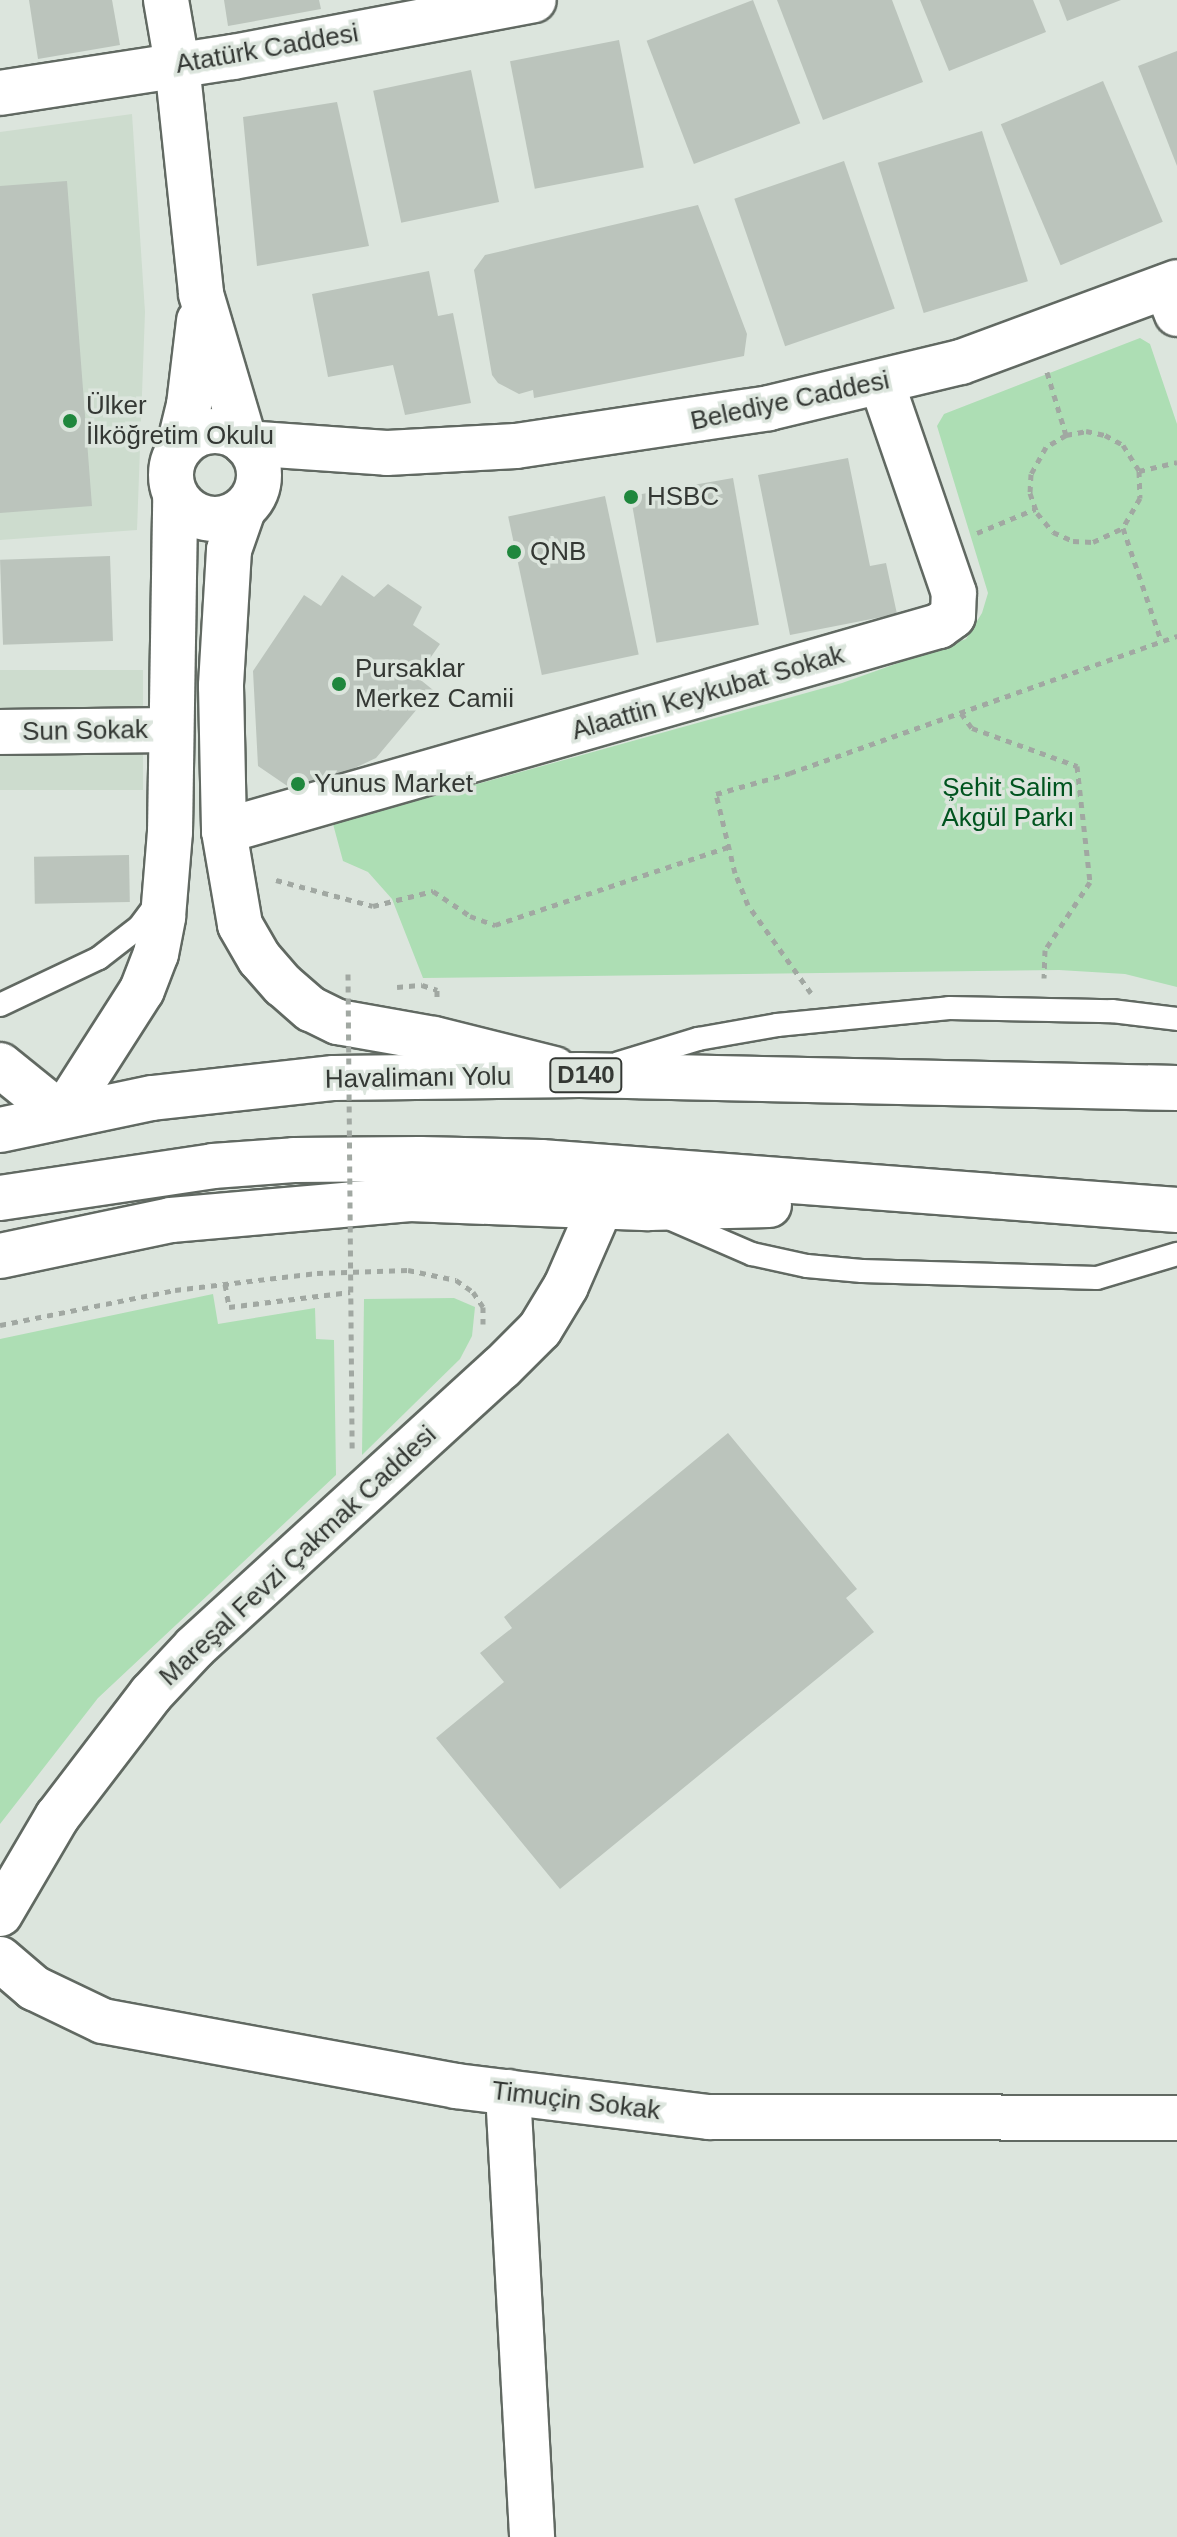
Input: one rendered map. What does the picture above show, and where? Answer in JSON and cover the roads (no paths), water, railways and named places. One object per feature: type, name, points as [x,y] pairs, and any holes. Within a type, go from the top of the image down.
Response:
[{"type":"main road","points":[[62,1115],[142,990],[156,954],[165,893],[175,496],[172,465],[178,450],[197,353],[201,294],[177,64],[166,0]]},
{"type":"main road","name":"Atatürk Caddesi","points":[[0,93],[233,57],[534,0]]},
{"type":"main road","points":[[201,294],[245,443],[259,471],[229,550],[225,587],[221,686],[224,831],[240,925],[275,977],[311,1009],[338,1022],[434,1039],[580,1075]]},
{"type":"main road","name":"Belediye Caddesi","points":[[387,453],[516,446],[769,408],[882,384],[1173,294]]},
{"type":"main road","name":"Alaattin Keykubat Sokak","points":[[224,831],[939,626],[953,616],[954,593],[882,384]]},
{"type":"main road","points":[[178,450],[194,436],[209,431],[230,433],[245,443],[387,453]]},
{"type":"main road","points":[[175,496],[196,515],[215,520],[294,477],[387,453]]},
{"type":"main road","name":"Sun Sokak","points":[[0,732],[171,730]]},
{"type":"main road","points":[[0,1065],[62,1115]]},
{"type":"main road","name":"Havalimanı Yolu","points":[[0,1130],[152,1098],[334,1078],[580,1075],[1177,1088]]},
{"type":"main road","points":[[0,1113],[62,1115]]},
{"type":"main road","points":[[0,1198],[213,1166],[294,1160],[404,1159],[541,1162],[1038,1197],[1177,1210]]},
{"type":"main road","points":[[0,1256],[171,1220],[410,1199],[649,1208],[1038,1197]]},
{"type":"main road","name":"Mareşal Fevzi Çakmak Caddesi","points":[[0,1914],[57,1817],[151,1694],[195,1647],[540,1329],[566,1286],[601,1206]]},
{"type":"main road","name":"Timuçin Sokak","points":[[0,1959],[34,1988],[103,2021],[508,2092],[709,2117],[1177,2118]]},
{"type":"main road","points":[[508,2092],[532,2537]]},
{"type":"lane","points":[[0,1005],[121,943],[139,927],[165,893]]},
{"type":"lane","points":[[580,1075],[698,1039],[829,1020],[949,1008],[1042,1008],[1177,1019]]},
{"type":"lane","points":[[649,1208],[697,1233],[752,1254],[807,1266],[862,1271],[1097,1278],[1177,1254]]},
{"type":"place","name":"Ülker İlköğretim Okulu","points":[[70,421]]},
{"type":"place","name":"HSBC","points":[[631,497]]},
{"type":"place","name":"QNB","points":[[514,552]]},
{"type":"place","name":"Pursaklar Merkez Camii","points":[[339,684]]},
{"type":"place","name":"Yunus Market","points":[[298,784]]},
{"type":"park label","name":"Şehit Salim Akgül Parkı","points":[[1008,803]]}]
